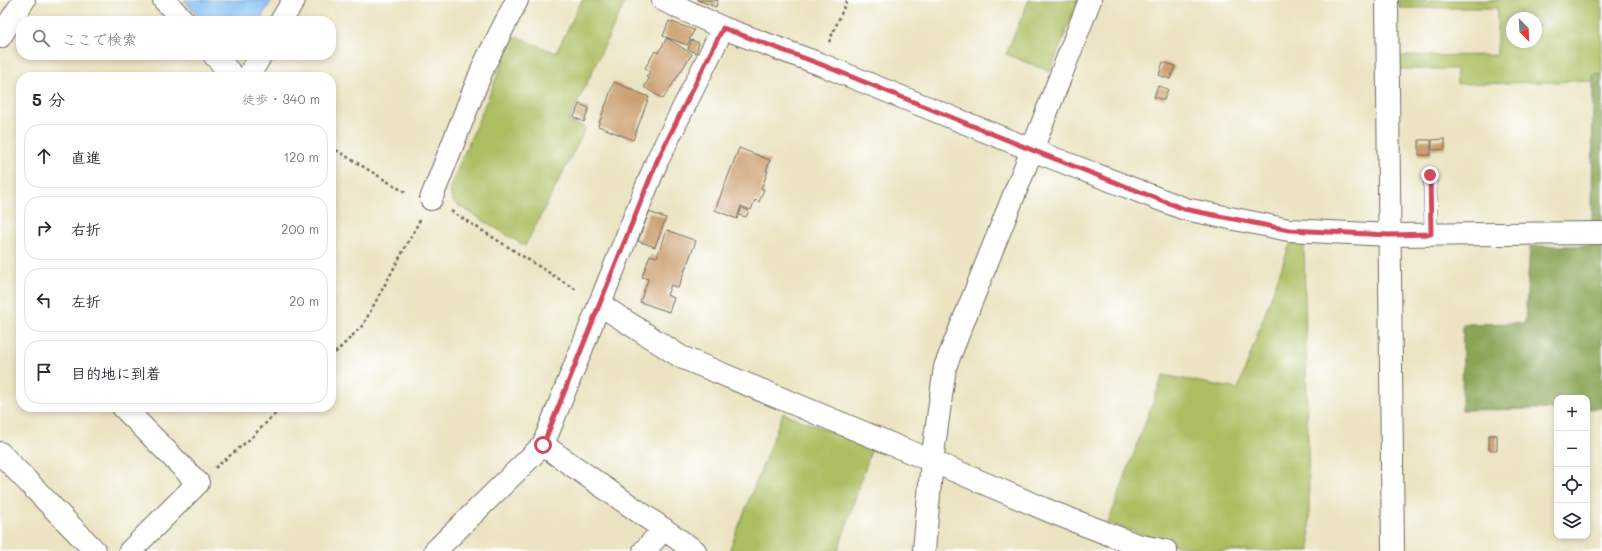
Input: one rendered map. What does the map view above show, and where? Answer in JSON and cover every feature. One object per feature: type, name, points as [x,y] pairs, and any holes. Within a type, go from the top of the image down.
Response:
[{"type":"street","points":[[0,37],[24,0]]},
{"type":"street","points":[[164,0],[179,16]]},
{"type":"street","points":[[284,16],[294,0]]},
{"type":"street","points":[[431,199],[484,65],[517,0]]},
{"type":"street","points":[[663,0],[723,28],[820,64],[1032,150],[1184,209],[1289,230],[1389,235],[1602,233]]},
{"type":"street","points":[[924,551],[932,461],[945,367],[1090,0]]},
{"type":"street","points":[[1387,0],[1393,551]]},
{"type":"street","points":[[435,551],[543,445],[657,161],[723,28]]},
{"type":"street","points":[[219,60],[229,72]]},
{"type":"street","points":[[251,72],[258,60]]},
{"type":"street","points":[[599,304],[681,357],[1054,513],[1137,544],[1166,551]]},
{"type":"street","points":[[127,412],[198,483],[130,551]]},
{"type":"street","points":[[543,445],[695,551]]},
{"type":"street","points":[[0,453],[95,551]]},
{"type":"street","points":[[644,551],[664,529]]},
{"type":"lane","points":[[1430,175],[1431,234]]},
{"type":"path","points":[[820,64],[847,0]]},
{"type":"path","points":[[336,150],[403,191],[431,199],[599,304]]},
{"type":"path","points":[[336,352],[363,325],[431,199]]},
{"type":"path","points":[[198,483],[251,438],[277,412]]},
{"type":"green space","points":[[582,0],[626,0],[569,121],[586,128],[525,246],[453,202],[449,189],[513,35],[556,53]]},
{"type":"green space","points":[[1029,0],[1078,0],[1050,72],[1006,54]]},
{"type":"green space","points":[[1399,0],[1602,0],[1602,75],[1593,75],[1593,81],[1457,84],[1456,69],[1400,69],[1400,56],[1497,55],[1497,8],[1399,8]]},
{"type":"green space","points":[[1593,75],[1602,75],[1602,222],[1592,222]]},
{"type":"green space","points":[[1291,241],[1304,242],[1310,551],[1212,551],[1175,545],[1108,523],[1163,375],[1238,389]]},
{"type":"green space","points":[[1530,246],[1602,246],[1602,408],[1590,409],[1590,395],[1554,395],[1554,409],[1462,410],[1463,324],[1525,323]]},
{"type":"green space","points":[[783,413],[872,448],[838,551],[729,551]]},
{"type":"water","points":[[184,0],[272,0],[262,16],[198,16]]},
{"type":"building","points":[[697,0],[718,0],[716,7]]},
{"type":"building","points":[[669,21],[694,30],[687,45],[663,36]]},
{"type":"building","points":[[667,38],[692,54],[663,99],[644,87],[649,79],[646,77],[650,72],[645,68],[655,51],[658,53]]},
{"type":"building","points":[[691,40],[699,43],[696,53],[688,49]]},
{"type":"building","points":[[1163,62],[1175,66],[1170,79],[1159,75]]},
{"type":"building","points":[[614,82],[649,97],[633,140],[598,126]]},
{"type":"building","points":[[1158,86],[1168,89],[1164,100],[1154,97]]},
{"type":"building","points":[[579,104],[589,108],[584,122],[574,117]]},
{"type":"building","points":[[1445,139],[1445,149],[1432,150],[1432,140]]},
{"type":"building","points":[[1419,140],[1431,140],[1431,155],[1419,155]]},
{"type":"building","points":[[739,148],[770,160],[766,171],[768,171],[761,189],[764,189],[759,202],[755,200],[751,210],[741,206],[737,219],[715,210]]},
{"type":"building","points":[[742,208],[749,211],[746,217],[739,215]]},
{"type":"building","points":[[649,212],[666,218],[655,247],[638,241]]},
{"type":"building","points":[[667,230],[696,241],[678,288],[671,285],[667,295],[674,298],[669,312],[640,302],[648,279],[642,277],[650,255],[657,257]]},
{"type":"building","points":[[1489,435],[1497,435],[1497,450],[1489,450]]},
{"type":"route","points":[[543,445],[657,161],[723,28],[820,64],[1032,150],[1184,209],[1289,230],[1389,235],[1431,234],[1430,175]]}]
